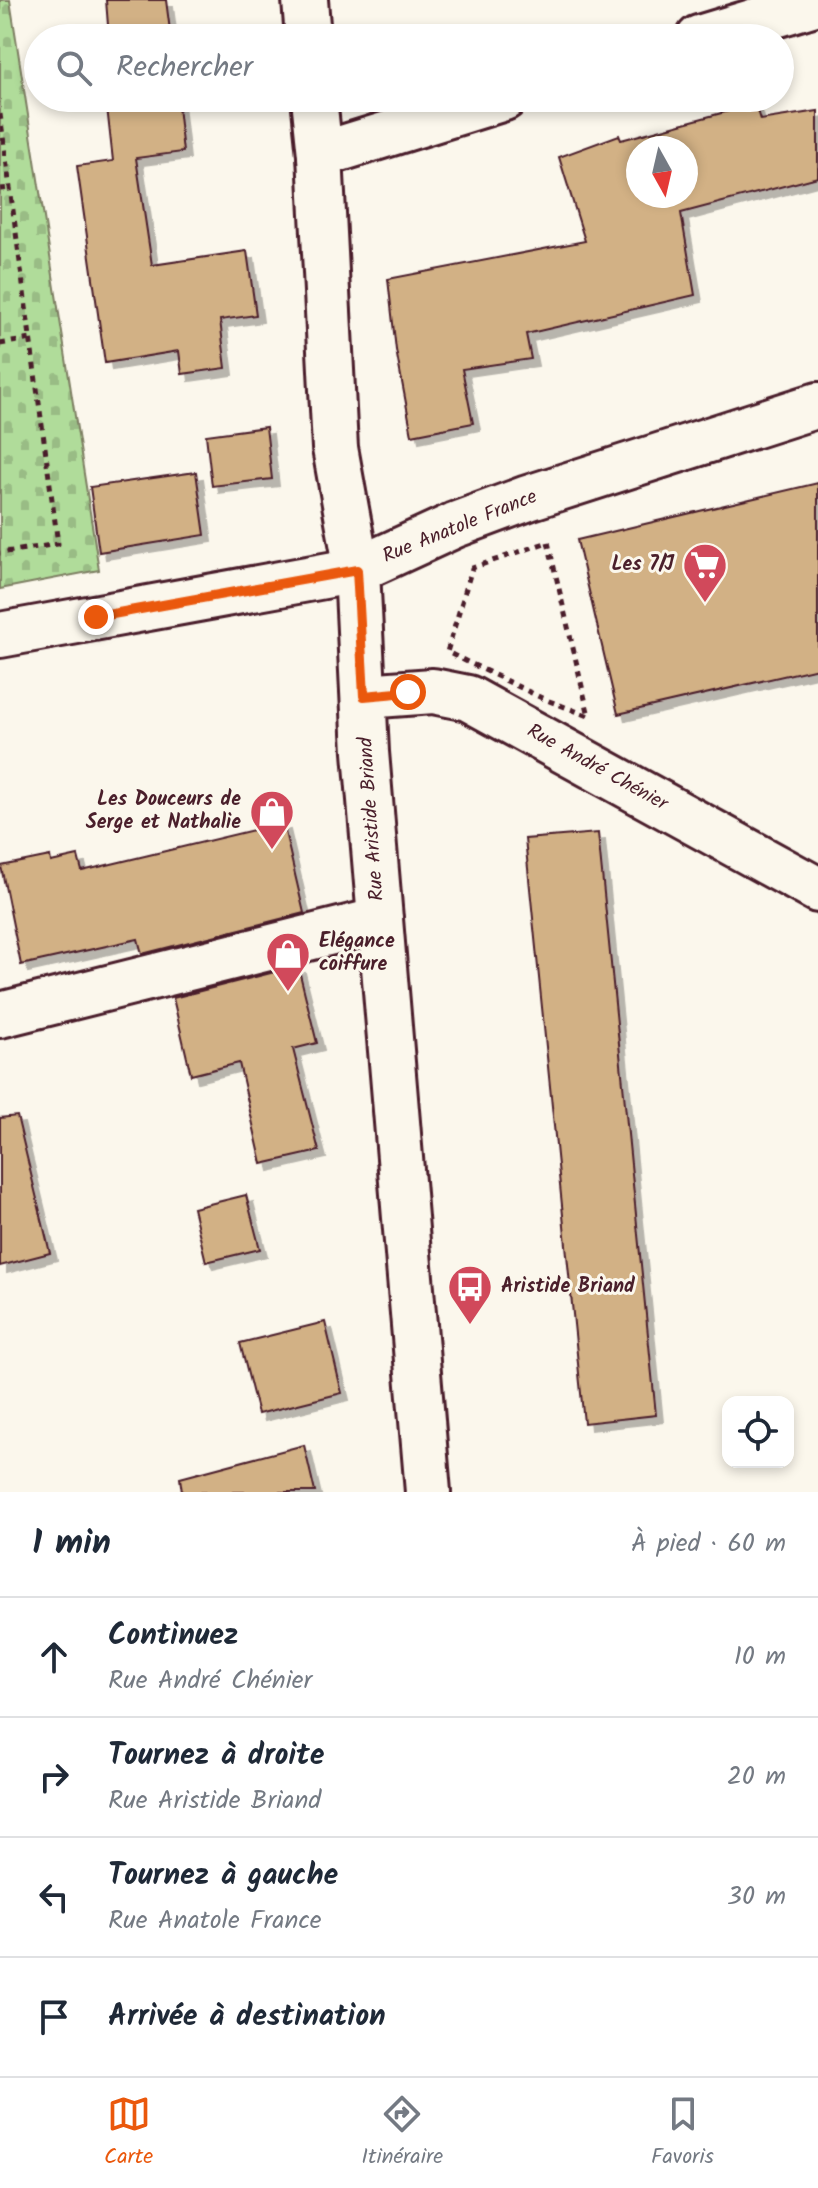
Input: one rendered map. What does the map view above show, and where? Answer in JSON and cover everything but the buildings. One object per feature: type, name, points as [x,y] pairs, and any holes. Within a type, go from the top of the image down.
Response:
[{"type":"street","points":[[305,0],[307,24]]},
{"type":"street","points":[[745,24],[818,2]]},
{"type":"street","name":"Rue Aristide Briand","points":[[315,112],[335,448],[357,570],[380,920],[428,1492]]},
{"type":"street","points":[[320,155],[459,112]]},
{"type":"street","name":"Rue Anatole France","points":[[0,635],[357,570],[455,525],[528,498],[818,405]]},
{"type":"street","name":"Rue André Chénier","points":[[364,696],[433,691],[468,698],[818,890]]},
{"type":"street","points":[[0,1015],[380,920]]},
{"type":"path","points":[[0,114],[58,544],[0,553]]},
{"type":"path","points":[[0,189],[10,188]]},
{"type":"path","points":[[0,344],[31,339]]},
{"type":"path","points":[[548,542],[589,716],[544,699],[447,652],[472,568],[548,542]]},
{"type":"green space","points":[[0,0],[10,0],[24,90],[24,112],[27,112],[99,570],[0,589]]},
{"type":"place","name":"Les 7/J","points":[[705,604]]},
{"type":"place","name":"Les Douceurs de Serge et Nathalie","points":[[272,851]]},
{"type":"place","name":"Elégance coiffure","points":[[288,993]]},
{"type":"place","name":"Aristide Briand","points":[[470,1326]]},
{"type":"route","points":[[96,617],[357,570],[364,696],[408,692]]}]
